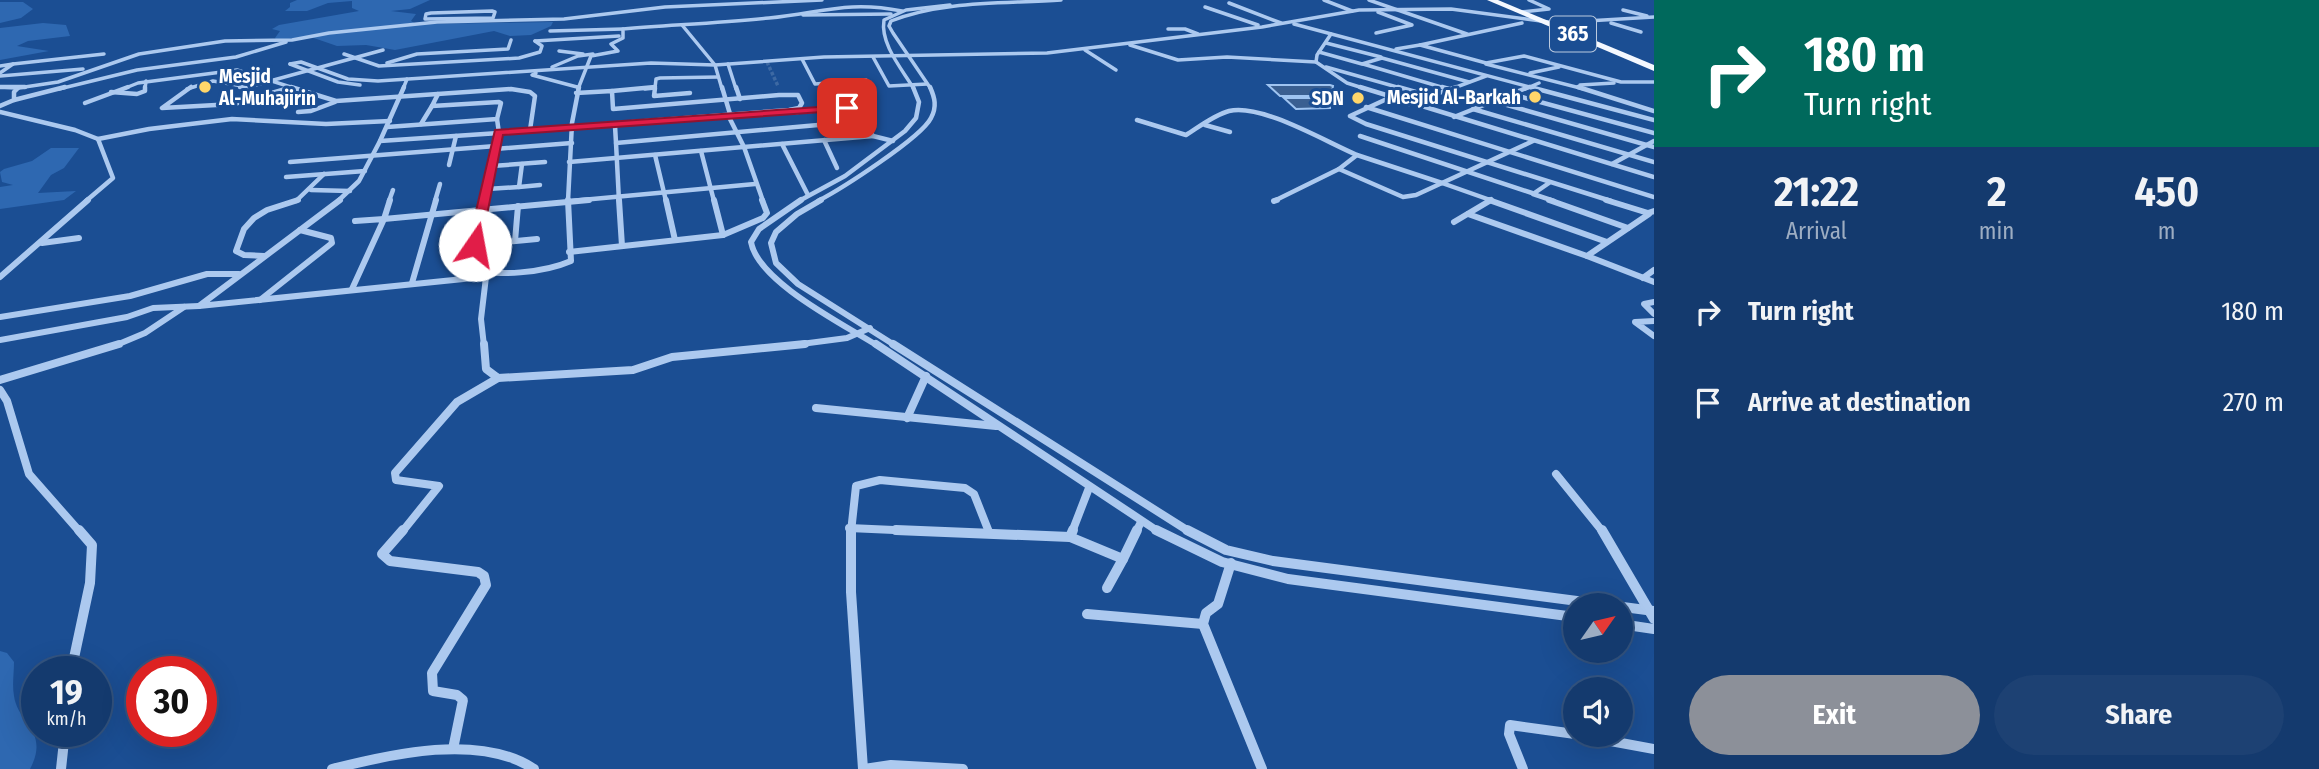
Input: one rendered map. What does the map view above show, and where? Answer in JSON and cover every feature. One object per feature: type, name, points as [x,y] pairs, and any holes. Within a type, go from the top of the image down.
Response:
[{"type":"main road","name":"365","points":[[1491,0],[1654,68]]},
{"type":"street","points":[[492,19],[495,12],[492,11],[431,13],[426,14],[425,19],[492,19],[564,19],[659,8],[822,0]]},
{"type":"street","points":[[985,5],[1014,0]]},
{"type":"street","points":[[550,31],[623,29],[788,16],[891,14],[1061,0]]},
{"type":"street","points":[[1324,0],[1359,13]]},
{"type":"street","points":[[1369,0],[1469,34]]},
{"type":"street","points":[[1521,12],[1549,9],[1529,0]]},
{"type":"street","points":[[652,2],[659,8]]},
{"type":"street","points":[[1229,4],[1283,23]]},
{"type":"street","points":[[788,16],[815,8],[848,5],[879,5],[902,11]]},
{"type":"street","points":[[967,6],[905,15],[892,20],[890,28],[935,103],[935,110],[928,125],[842,188],[793,216],[779,228],[770,242],[775,260],[798,283],[1162,516],[1213,544],[1241,555],[1264,560],[1475,595],[1563,614]]},
{"type":"street","points":[[1205,7],[1262,27]]},
{"type":"street","points":[[586,54],[544,70],[532,75],[347,84],[290,63],[301,62],[355,80],[407,81],[544,70],[650,63],[729,67],[802,59],[1007,55],[1083,50],[1135,46],[1394,10],[1462,12],[1523,23],[1654,18]]},
{"type":"street","points":[[1083,50],[1175,40],[1352,11],[1455,10],[1549,23]]},
{"type":"street","points":[[1623,10],[1654,18]]},
{"type":"street","points":[[0,87],[18,88],[58,82],[139,54],[225,41],[292,40],[405,25],[521,17],[523,11]]},
{"type":"street","points":[[1376,33],[1412,25],[1378,12]]},
{"type":"street","points":[[891,14],[884,20],[882,28],[914,84],[919,102],[916,117],[893,141],[845,176],[808,195],[760,229],[751,242],[753,254],[769,274],[858,335],[926,376],[1088,488],[1141,522],[1195,551],[1222,562],[1288,579],[1563,602]]},
{"type":"street","points":[[1604,21],[1641,32]]},
{"type":"street","points":[[1290,22],[1654,120]]},
{"type":"street","points":[[1391,50],[1523,23]]},
{"type":"street","points":[[569,252],[723,235],[757,222],[767,213],[744,147],[729,116],[715,65],[682,25]]},
{"type":"street","points":[[623,29],[623,36]]},
{"type":"street","points":[[1168,29],[1184,29],[1201,35]]},
{"type":"street","points":[[1318,64],[1319,52],[1331,34]]},
{"type":"street","points":[[559,51],[614,54],[618,49],[611,44],[623,36]]},
{"type":"street","points":[[344,54],[379,66],[524,57],[540,52],[542,46],[535,41],[623,36]]},
{"type":"street","points":[[0,106],[14,100],[153,67],[246,56],[292,40]]},
{"type":"street","points":[[507,58],[511,40]]},
{"type":"street","points":[[1326,43],[1469,82]]},
{"type":"street","points":[[1127,44],[1178,60],[1227,57],[1318,64],[1430,96]]},
{"type":"street","points":[[1420,45],[1575,86],[1654,111]]},
{"type":"street","points":[[379,66],[417,54],[508,49]]},
{"type":"street","points":[[290,88],[234,104],[162,108],[188,87],[216,81],[241,88],[383,50]]},
{"type":"street","points":[[1083,50],[1116,70]]},
{"type":"street","points":[[1319,52],[1450,89]]},
{"type":"street","points":[[0,66],[104,54]]},
{"type":"street","points":[[0,340],[127,317],[153,308],[259,301],[564,265],[570,261],[569,162],[577,90],[584,68],[593,54]]},
{"type":"street","points":[[1486,64],[1521,56],[1621,82]]},
{"type":"street","points":[[873,57],[889,86],[925,84]]},
{"type":"street","points":[[1362,64],[1382,58]]},
{"type":"street","points":[[802,59],[813,82],[815,84],[866,80],[813,82]]},
{"type":"street","points":[[0,74],[13,64]]},
{"type":"street","points":[[1318,64],[1347,83],[1409,104],[1654,177]]},
{"type":"street","points":[[1525,73],[1562,66]]},
{"type":"street","points":[[0,74],[101,67]]},
{"type":"street","points":[[656,106],[654,96],[658,78],[717,76],[729,67]]},
{"type":"street","points":[[729,67],[740,99]]},
{"type":"street","points":[[85,103],[109,92],[146,81],[237,70],[335,102]]},
{"type":"street","points":[[532,75],[577,90],[655,88]]},
{"type":"street","points":[[1409,104],[1486,75]]},
{"type":"street","points":[[184,76],[188,87]]},
{"type":"street","points":[[1594,84],[1586,80],[1602,77]]},
{"type":"street","points":[[687,78],[693,103]]},
{"type":"street","points":[[109,92],[137,94],[145,91],[146,81]]},
{"type":"street","points":[[199,306],[349,191],[365,171],[407,81]]},
{"type":"street","points":[[1575,86],[1654,82]]},
{"type":"street","points":[[1454,117],[1539,83]]},
{"type":"street","points":[[14,100],[14,92],[18,88]]},
{"type":"street","points":[[298,112],[319,109],[335,102],[511,89],[530,92],[535,96],[530,130]]},
{"type":"street","points":[[612,91],[622,246]]},
{"type":"street","points":[[654,96],[690,93]]},
{"type":"street","points":[[281,102],[307,94]]},
{"type":"street","points":[[421,124],[438,94]]},
{"type":"street","points":[[1511,94],[1654,133]]},
{"type":"street","points":[[613,109],[799,95],[802,103],[793,109],[729,116]]},
{"type":"street","points":[[1389,97],[1350,116],[1366,124],[1486,163],[1652,213]]},
{"type":"street","points":[[1554,106],[1572,98]]},
{"type":"street","points":[[1493,101],[1654,147]]},
{"type":"street","points":[[432,106],[501,103],[497,119],[499,133],[468,271],[486,275]]},
{"type":"street","points":[[1366,107],[1654,197]]},
{"type":"street","points":[[380,141],[844,108],[850,109],[863,121],[873,136]]},
{"type":"street","points":[[1473,109],[1654,162]]},
{"type":"street","points":[[1137,120],[1184,135],[1231,110],[1275,116],[1290,121],[1322,141],[1357,155],[1608,242]]},
{"type":"street","points":[[0,112],[13,118],[87,133],[98,139],[149,129],[232,119],[326,124],[390,121]]},
{"type":"street","points":[[387,127],[497,119]]},
{"type":"street","points":[[616,143],[863,121]]},
{"type":"street","points":[[1205,125],[1230,132]]},
{"type":"street","points":[[449,164],[456,136]]},
{"type":"street","points":[[569,162],[873,136],[893,141]]},
{"type":"street","points":[[1360,136],[1628,228]]},
{"type":"street","points":[[0,277],[113,177],[112,167],[103,157],[98,139]]},
{"type":"street","points":[[824,140],[837,168]]},
{"type":"street","points":[[1339,169],[1403,197],[1412,196],[1533,141]]},
{"type":"street","points":[[1612,164],[1654,141]]},
{"type":"street","points":[[290,162],[452,149],[572,144]]},
{"type":"street","points":[[782,144],[808,195]]},
{"type":"street","points":[[701,151],[723,235]]},
{"type":"street","points":[[655,155],[675,240]]},
{"type":"street","points":[[1273,201],[1339,169],[1357,155]]},
{"type":"street","points":[[492,166],[545,162]]},
{"type":"street","points":[[519,187],[522,164]]},
{"type":"street","points":[[286,177],[365,171]]},
{"type":"street","points":[[265,256],[244,255],[236,251],[238,236],[248,223],[264,212],[291,204],[310,190],[324,174]]},
{"type":"street","points":[[1532,193],[1549,183]]},
{"type":"street","points":[[412,283],[440,184]]},
{"type":"street","points":[[355,221],[755,184]]},
{"type":"street","points":[[486,189],[540,185]]},
{"type":"street","points":[[310,190],[349,191]]},
{"type":"street","points":[[352,289],[384,219],[393,190]]},
{"type":"street","points":[[1454,222],[1491,200]]},
{"type":"street","points":[[515,241],[518,206]]},
{"type":"street","points":[[1587,256],[1652,213]]},
{"type":"street","points":[[1468,214],[1654,282]]},
{"type":"street","points":[[259,301],[332,243],[331,238],[326,235],[300,230]]},
{"type":"street","points":[[41,243],[79,238]]},
{"type":"street","points":[[475,245],[537,239]]},
{"type":"street","points":[[1643,278],[1654,270]]},
{"type":"street","points":[[0,317],[130,296],[207,274],[240,274]]},
{"type":"street","points":[[486,275],[481,319],[486,369],[498,378]]},
{"type":"street","points":[[1654,302],[1644,304],[1654,314]]},
{"type":"street","points":[[0,380],[132,341],[158,328],[184,307]]},
{"type":"street","points":[[1654,321],[1635,322],[1654,336]]},
{"type":"street","points":[[453,749],[463,700],[457,695],[433,691],[432,673],[486,584],[484,576],[478,572],[390,561],[382,554],[439,486],[396,480],[395,473],[457,402],[498,378],[633,370],[672,357],[818,343],[858,335],[869,329]]},
{"type":"street","points":[[907,418],[926,376]]},
{"type":"street","points":[[0,390],[7,401],[29,474],[92,545],[90,583],[74,656]]},
{"type":"street","points":[[816,408],[996,426]]},
{"type":"street","points":[[1556,474],[1601,529],[1652,614]]},
{"type":"street","points":[[963,769],[891,765],[864,769],[851,601],[849,528],[856,486],[880,480],[969,490],[974,494],[989,532]]},
{"type":"street","points":[[1070,537],[1088,488]]},
{"type":"street","points":[[1107,588],[1141,522]]},
{"type":"street","points":[[849,528],[1070,537],[1123,559]]},
{"type":"street","points":[[1231,563],[1218,604],[1206,613],[1203,624],[1262,769]]},
{"type":"street","points":[[1633,611],[1652,614]]},
{"type":"street","points":[[1087,614],[1203,624]]},
{"type":"street","points":[[1633,626],[1654,629]]},
{"type":"street","points":[[1523,769],[1509,734],[1510,725],[1563,733]]},
{"type":"street","points":[[1633,745],[1654,749]]},
{"type":"street","points":[[61,769],[63,747]]},
{"type":"street","points":[[332,769],[394,756],[453,749],[507,754],[526,760],[534,769]]},
{"type":"shaded area","points":[[297,0],[430,0],[410,9],[391,11],[416,14],[411,21],[416,24],[553,22],[551,26],[531,35],[510,36],[494,31],[395,50],[366,45],[337,46],[308,36],[277,41],[275,38],[280,31],[272,29],[279,25],[359,11],[352,8],[352,1],[328,3],[307,11],[285,11],[290,7],[290,3]]},
{"type":"shaded area","points":[[0,2],[23,2],[33,9],[21,18],[0,23]]},
{"type":"shaded area","points":[[43,23],[66,25],[70,36],[28,41],[17,46],[49,51],[0,60],[0,28]]},
{"type":"shaded area","points":[[1268,85],[1333,86],[1331,96],[1280,96]]},
{"type":"shaded area","points":[[1284,98],[1330,98],[1330,108],[1296,109]]},
{"type":"shaded area","points":[[51,148],[79,148],[64,168],[51,175],[38,193],[76,191],[64,200],[0,209],[0,187],[13,185],[2,182],[0,172],[32,161]]},
{"type":"shaded area","points":[[0,651],[7,653],[14,662],[13,688],[21,714],[21,747],[36,747],[30,769],[0,769]]},
{"type":"tunnel","points":[[767,62],[778,86]]},
{"type":"place","name":"Mesjid Al-Muhajirin","points":[[205,87]]},
{"type":"place","name":"Mesjid Al-Barkah","points":[[1535,97]]},
{"type":"place","name":"SDN","points":[[1358,98]]},
{"type":"route","points":[[475,245],[499,133],[847,108]]}]
